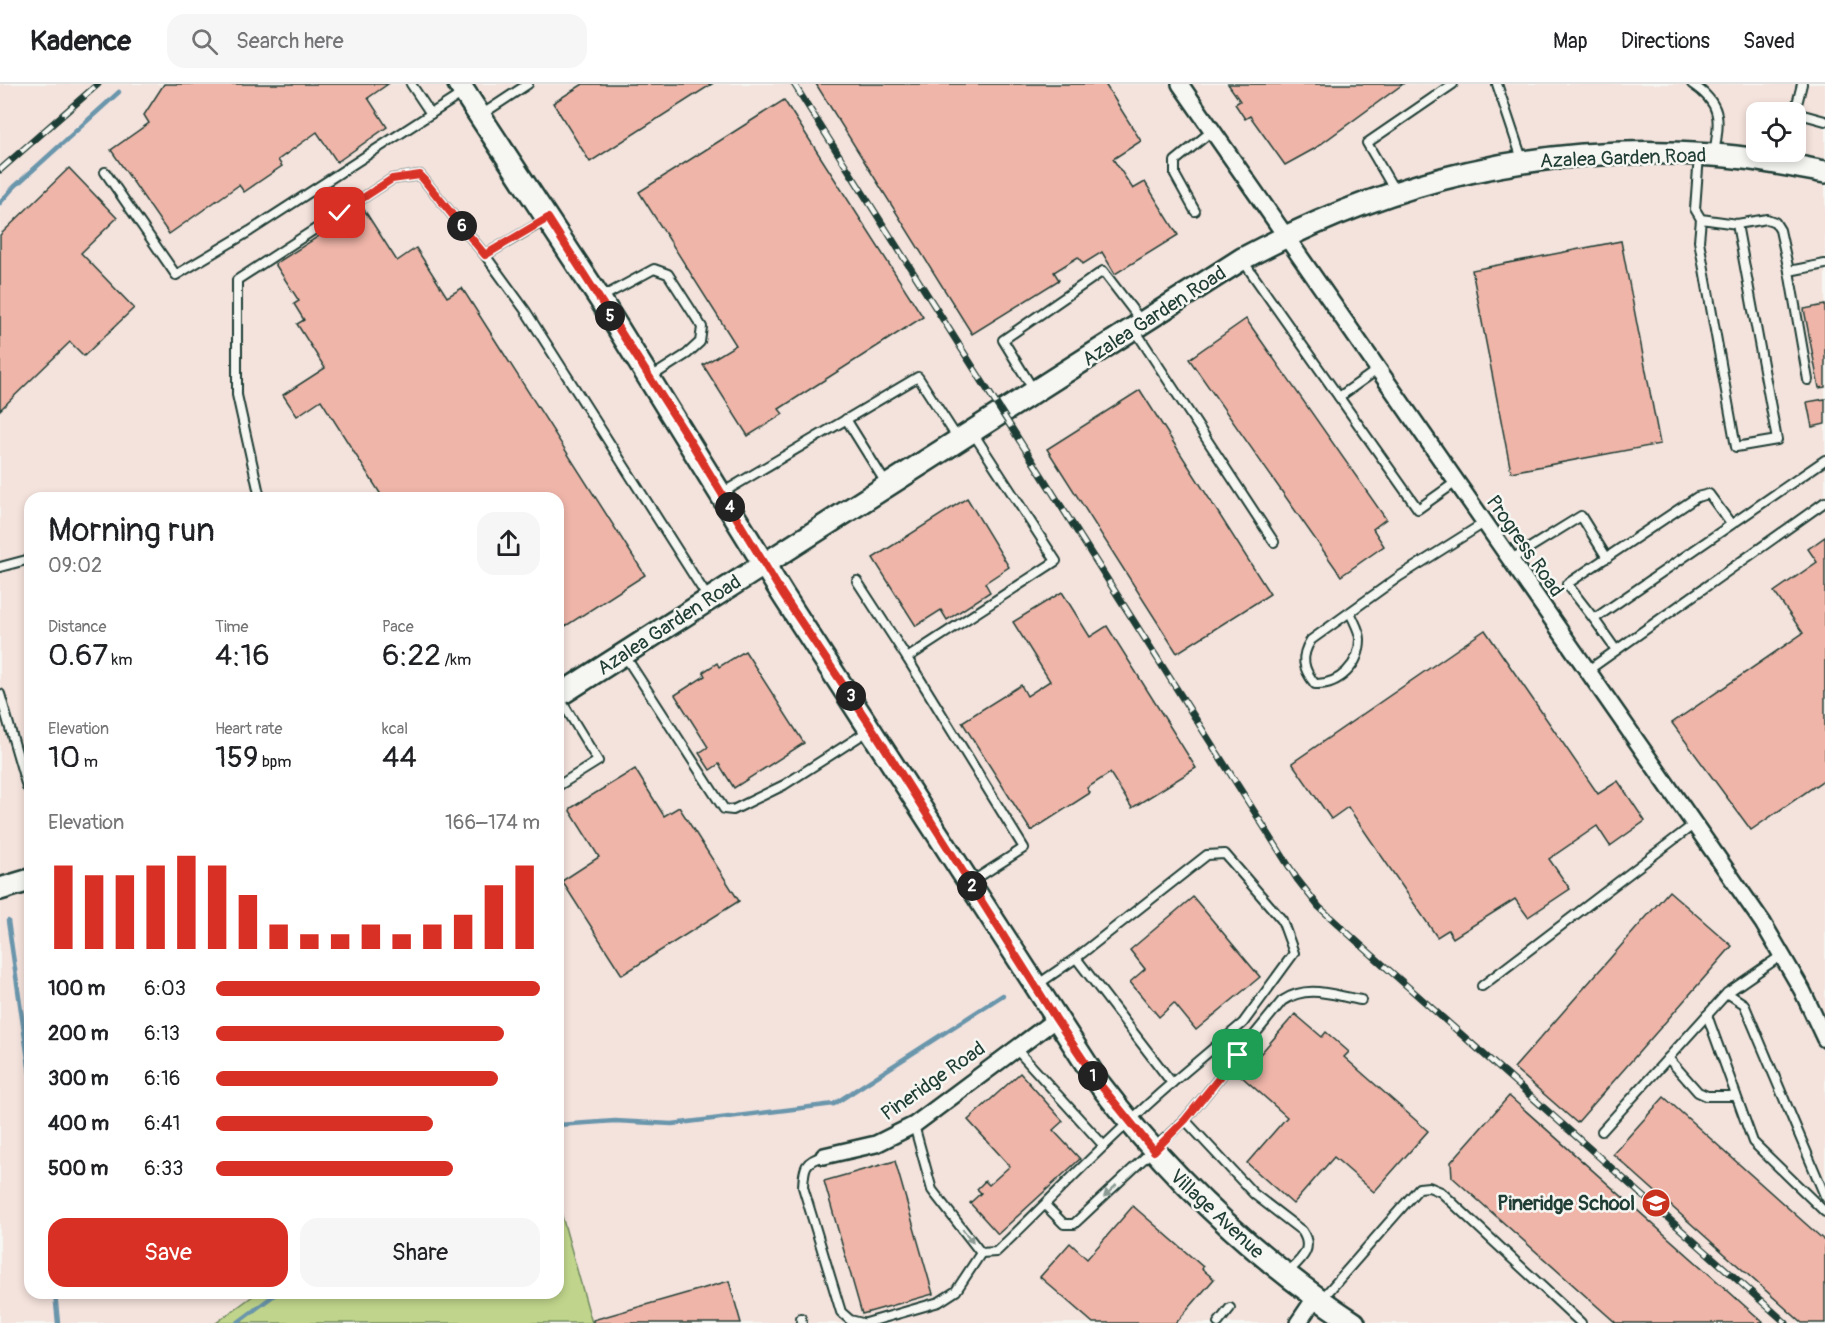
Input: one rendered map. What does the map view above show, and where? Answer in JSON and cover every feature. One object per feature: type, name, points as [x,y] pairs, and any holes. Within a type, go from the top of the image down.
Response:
[{"type":"street","name":"Progress Road","points":[[1180,84],[1763,923],[1825,1039]]},
{"type":"street","name":"Village Avenue","points":[[462,88],[600,299],[765,564],[1056,1019],[1127,1121],[1203,1204],[1285,1275],[1354,1323]]},
{"type":"street","name":"Azalea Garden Road","points":[[564,692],[1242,259],[1343,210],[1395,191],[1470,171],[1576,154],[1706,154],[1786,162],[1825,172]]},
{"type":"street","points":[[0,889],[24,882]]},
{"type":"street","name":"Pineridge Road","points":[[824,1156],[876,1144],[914,1125],[1056,1019]]},
{"type":"street","points":[[1298,1323],[1318,1299]]},
{"type":"lane","points":[[411,84],[431,114]]},
{"type":"lane","points":[[480,115],[528,84]]},
{"type":"lane","points":[[1395,191],[1367,143],[1453,84]]},
{"type":"lane","points":[[1497,84],[1523,161]]},
{"type":"lane","points":[[1692,84],[1706,93],[1717,111],[1695,209],[1701,219],[1699,241],[1736,447],[1777,440],[1737,224]]},
{"type":"lane","points":[[1798,102],[1802,84]]},
{"type":"lane","points":[[105,172],[176,275],[250,231],[431,114],[462,88]]},
{"type":"lane","points":[[1806,116],[1825,121]]},
{"type":"lane","points":[[1195,211],[1175,175],[1175,161],[1213,130]]},
{"type":"lane","points":[[259,492],[237,395],[237,280],[392,179],[420,175],[485,255],[531,320],[709,600]]},
{"type":"lane","points":[[485,255],[548,218]]},
{"type":"lane","points":[[1701,219],[1737,224],[1767,219],[1775,222],[1780,230],[1789,271],[1808,380]]},
{"type":"lane","points":[[1242,259],[1418,509],[1456,482]]},
{"type":"lane","points":[[1789,271],[1825,264]]},
{"type":"lane","points":[[600,299],[654,269],[668,273],[686,300],[702,327],[700,342],[687,354],[650,378]]},
{"type":"lane","points":[[1035,392],[1003,340],[1104,271],[1274,542]]},
{"type":"lane","points":[[1339,397],[1377,370]]},
{"type":"lane","points":[[722,493],[918,377],[966,436],[1056,561],[907,658]]},
{"type":"lane","points":[[846,419],[888,486]]},
{"type":"lane","points":[[1594,619],[1825,460]]},
{"type":"lane","points":[[1616,650],[1567,584],[1697,496],[1709,494],[1731,524]]},
{"type":"lane","points":[[1587,671],[1825,502]]},
{"type":"lane","points":[[1510,560],[1581,516],[1607,558]]},
{"type":"lane","points":[[1350,612],[1360,639],[1353,661],[1344,677],[1328,684],[1315,684],[1307,674],[1303,663],[1304,651],[1311,640],[1400,576],[1484,523]]},
{"type":"lane","points":[[0,567],[24,561]]},
{"type":"lane","points":[[857,581],[1024,848],[969,883]]},
{"type":"lane","points":[[624,654],[724,809],[733,810],[784,785],[830,758],[872,729]]},
{"type":"lane","points":[[0,694],[24,778]]},
{"type":"lane","points":[[564,706],[598,760],[564,782]]},
{"type":"lane","points":[[1482,986],[1693,825]]},
{"type":"lane","points":[[981,1253],[996,1252],[1127,1121],[1243,1023],[1294,952],[1282,920],[1225,854],[1208,855],[1076,958],[1035,986]]},
{"type":"lane","points":[[1602,1131],[1728,993],[1782,955]]},
{"type":"lane","points":[[1076,958],[1172,1083]]},
{"type":"lane","points":[[1045,1205],[1064,1224],[1074,1224],[1185,1120],[1282,1001],[1294,993],[1309,990],[1361,1000]]},
{"type":"lane","points":[[1728,993],[1744,1004],[1825,1196]]},
{"type":"lane","points":[[1707,1015],[1753,1142],[1825,1212]]},
{"type":"lane","points":[[1016,1049],[1104,1146]]},
{"type":"lane","points":[[1668,1058],[1698,1092],[1707,1096],[1737,1096]]},
{"type":"lane","points":[[1185,1120],[1254,1194],[1307,1238],[1309,1246],[1306,1253],[1285,1275]]},
{"type":"lane","points":[[914,1125],[932,1190],[981,1253]]},
{"type":"lane","points":[[824,1156],[809,1160],[804,1166],[803,1187],[841,1312],[850,1320],[864,1323],[939,1302],[956,1291],[981,1253]]},
{"type":"lane","points":[[1318,1299],[1419,1188],[1429,1187],[1441,1192],[1581,1323]]},
{"type":"lane","points":[[1218,1323],[1230,1308]]},
{"type":"shaded area","points":[[0,84],[1825,84],[1825,1323],[592,1323],[564,1223],[564,492],[24,492],[24,1299],[249,1299],[216,1323],[0,1323]]},
{"type":"green space","points":[[564,1223],[592,1323],[216,1323],[249,1299],[564,1299]]},
{"type":"building","points":[[164,84],[388,84],[368,98],[387,127],[337,162],[317,132],[278,160],[282,166],[244,192],[239,185],[169,234],[111,150],[149,123],[144,115]]},
{"type":"building","points":[[583,84],[712,84],[590,162],[553,103]]},
{"type":"building","points":[[816,84],[1105,84],[1141,141],[1113,159],[1133,189],[1145,182],[1178,235],[1115,274],[1102,252],[1083,264],[1078,257],[1054,272],[1059,280],[972,334]]},
{"type":"building","points":[[1228,84],[1403,84],[1314,149],[1285,165],[1250,116],[1245,119],[1235,104],[1240,101]]},
{"type":"building","points":[[784,100],[923,317],[779,409],[783,414],[748,436],[703,365],[736,345],[639,192]]},
{"type":"building","points":[[69,168],[117,218],[81,253],[134,308],[84,356],[70,342],[0,410],[0,235]]},
{"type":"building","points":[[363,208],[397,261],[416,248],[447,297],[462,288],[645,575],[564,627],[564,492],[379,492],[321,400],[297,416],[283,395],[325,368],[297,324],[304,320],[294,304],[299,301],[275,264]]},
{"type":"building","points":[[1621,241],[1660,444],[1511,472],[1472,270]]},
{"type":"building","points":[[1825,305],[1825,387],[1819,388],[1804,309]]},
{"type":"building","points":[[1246,319],[1386,519],[1373,529],[1384,546],[1341,576],[1189,359]]},
{"type":"building","points":[[1140,390],[1270,594],[1177,653],[1047,449]]},
{"type":"building","points":[[1825,399],[1825,424],[1812,427],[1807,402]]},
{"type":"building","points":[[967,498],[1009,567],[985,583],[990,592],[947,620],[941,610],[916,626],[873,558]]},
{"type":"building","points":[[1825,537],[1825,779],[1751,830],[1672,723],[1803,633],[1774,592],[1817,562],[1808,549]]},
{"type":"building","points":[[1062,592],[1090,637],[1107,626],[1196,768],[1132,808],[1110,773],[1087,788],[1090,793],[1031,831],[962,722],[1021,685],[1027,696],[1050,681],[1013,622]]},
{"type":"building","points":[[1485,630],[1598,794],[1618,781],[1645,821],[1610,846],[1597,826],[1549,859],[1570,889],[1528,917],[1515,899],[1453,938],[1448,930],[1437,937],[1348,807],[1331,819],[1292,763]]},
{"type":"building","points":[[745,651],[804,743],[734,788],[719,764],[710,770],[699,753],[708,747],[675,695],[705,676],[703,672],[717,663],[719,667]]},
{"type":"building","points":[[635,769],[664,816],[679,807],[739,901],[622,975],[564,884],[564,880],[599,857],[570,811],[571,808]]},
{"type":"building","points":[[1669,891],[1732,946],[1577,1123],[1514,1068]]},
{"type":"building","points":[[1193,897],[1260,977],[1196,1030],[1174,1003],[1159,1017],[1130,982],[1145,969],[1130,950]]},
{"type":"building","points":[[1295,1014],[1322,1037],[1326,1032],[1349,1052],[1344,1057],[1428,1131],[1374,1192],[1334,1157],[1293,1204],[1247,1163],[1287,1117],[1241,1076]]},
{"type":"building","points":[[1020,1073],[1063,1121],[1053,1130],[1080,1159],[998,1234],[970,1203],[981,1193],[977,1189],[985,1181],[989,1185],[1010,1166],[968,1120]]},
{"type":"building","points":[[1509,1096],[1764,1323],[1616,1323],[1452,1177],[1451,1162]]},
{"type":"building","points":[[1664,1097],[1825,1241],[1825,1323],[1802,1323],[1613,1154]]},
{"type":"building","points":[[895,1161],[933,1294],[862,1314],[824,1181]]},
{"type":"building","points":[[1133,1206],[1214,1279],[1176,1323],[1093,1323],[1040,1277],[1070,1243],[1087,1259]]},
{"type":"building","points":[[729,1281],[741,1323],[593,1323],[593,1320]]},
{"type":"waterway","points":[[0,203],[13,188],[119,92]]},
{"type":"waterway","points":[[8,921],[24,1032]]},
{"type":"waterway","points":[[564,1125],[615,1121],[672,1124],[834,1104],[1003,995]]},
{"type":"waterway","points":[[56,1299],[58,1323]]},
{"type":"waterway","points":[[237,1323],[269,1299]]},
{"type":"railway","points":[[0,170],[98,84]]},
{"type":"railway","points":[[794,84],[1297,879],[1319,907],[1786,1323]]},
{"type":"place","name":"Pineridge School","points":[[1656,1203]]},
{"type":"route","points":[[340,213],[392,179],[420,175],[485,255],[548,218],[687,436],[783,595],[876,734],[1056,1019],[1132,1128],[1154,1151],[1185,1120],[1238,1055]]}]
